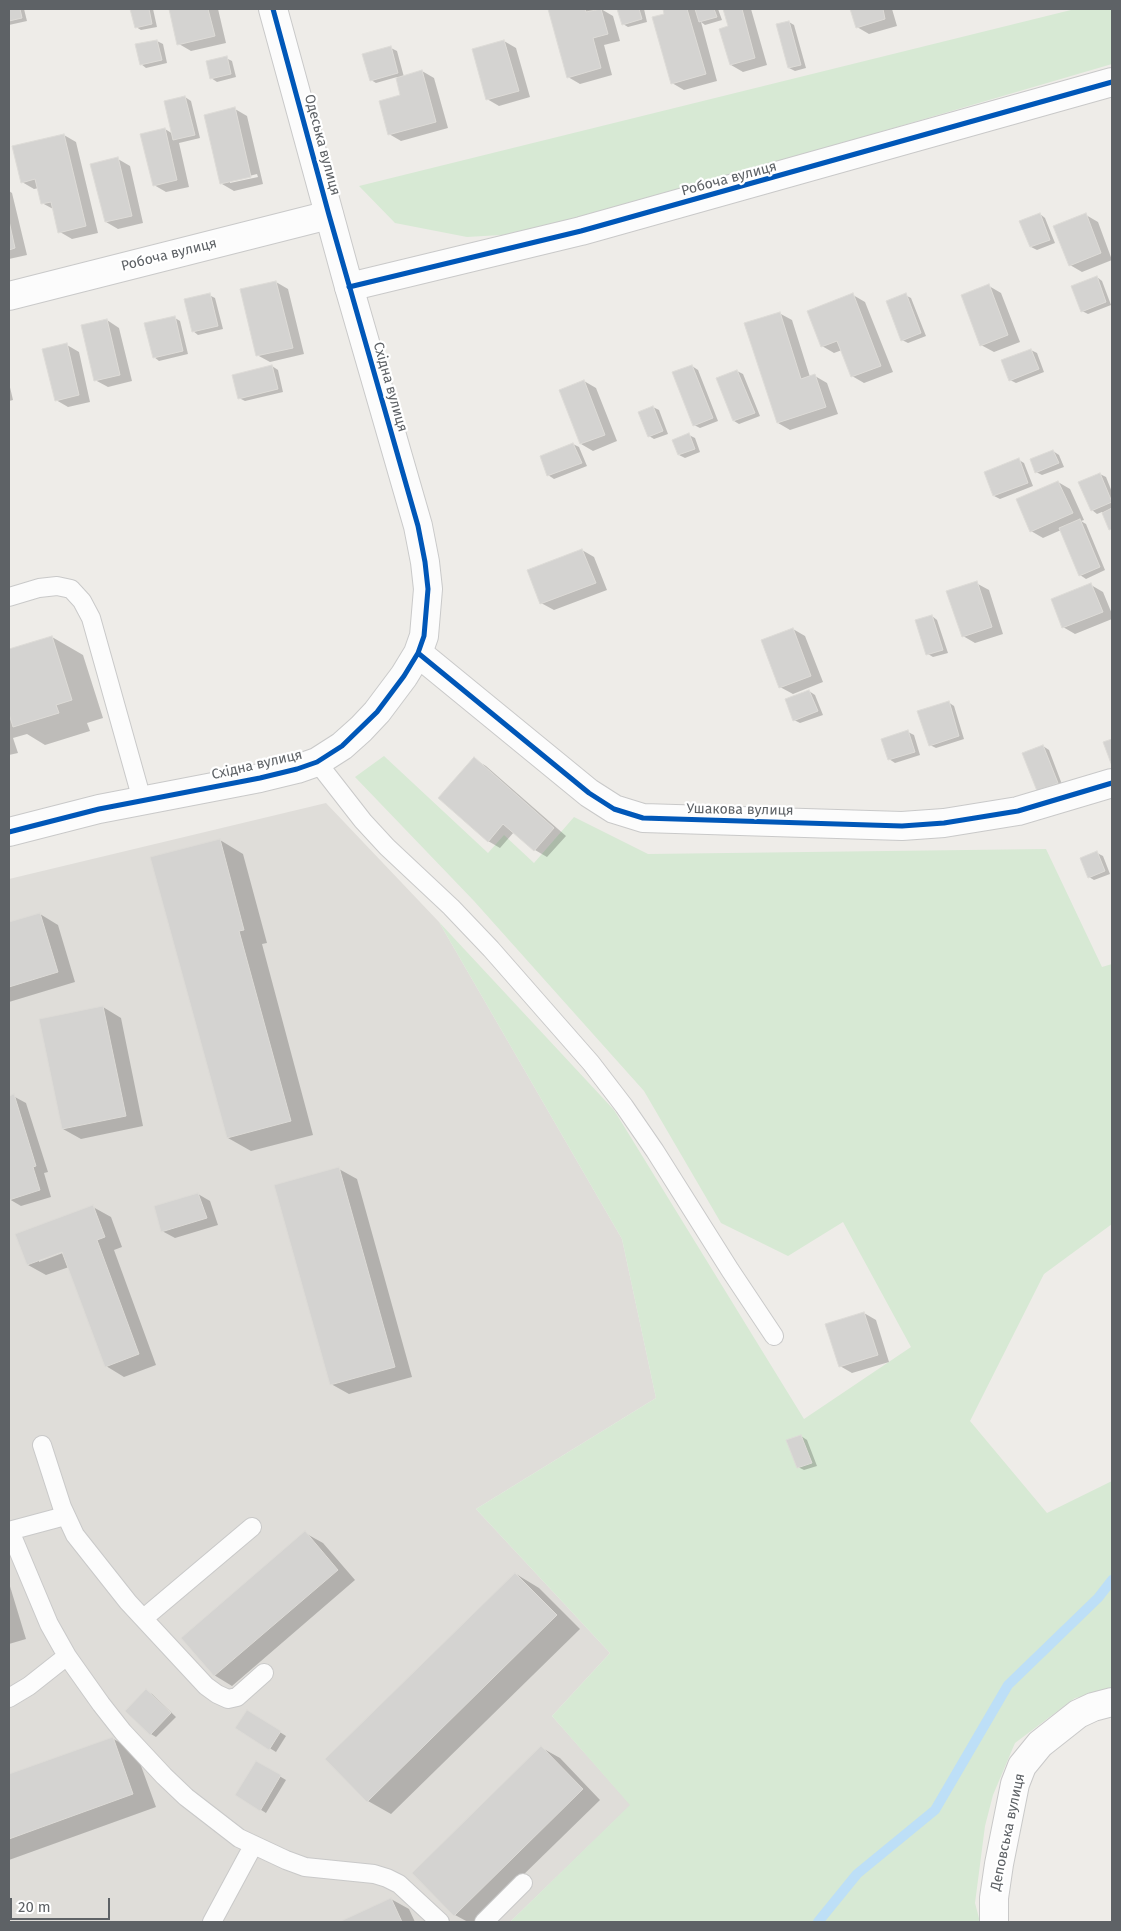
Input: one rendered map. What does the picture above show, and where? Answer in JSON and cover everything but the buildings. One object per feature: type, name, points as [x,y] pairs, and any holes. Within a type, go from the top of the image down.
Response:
[{"type":"street","name":"Одеська вулиця","points":[[273,9],[350,287]]},
{"type":"street","name":"Робоча вулиця","points":[[350,287],[581,231],[1112,82]]},
{"type":"street","name":"Робоча вулиця","points":[[9,296],[329,215]]},
{"type":"street","name":"Східна вулиця","points":[[9,832],[73,815],[142,800],[260,778],[298,769],[317,762],[342,746],[377,712],[418,654],[424,636],[426,619],[428,589],[425,562],[418,526],[350,287]]},
{"type":"street","name":"Ушакова вулиця","points":[[418,654],[589,793],[614,809],[643,818],[902,826],[944,823],[1018,811],[1112,782]]},
{"type":"street","name":"Деповська вулиця","points":[[994,1922],[994,1898],[999,1864],[1015,1784],[1022,1766],[1040,1744],[1078,1714],[1093,1707],[1112,1702]]},
{"type":"lane","points":[[9,597],[39,588],[57,586],[71,590],[82,601],[91,618],[142,800]]},
{"type":"lane","points":[[317,762],[381,840],[411,871],[451,907],[491,949],[591,1063],[655,1151],[774,1336]]},
{"type":"lane","points":[[42,1445],[65,1516],[75,1535],[87,1552],[144,1618],[206,1686],[228,1699],[237,1697],[264,1673]]},
{"type":"lane","points":[[65,1516],[10,1531],[49,1624],[67,1656],[118,1725],[164,1776],[209,1816],[253,1846],[305,1867],[374,1874],[387,1878],[406,1890],[440,1922]]},
{"type":"lane","points":[[144,1618],[252,1527]]},
{"type":"lane","points":[[9,1698],[29,1686],[67,1656]]},
{"type":"lane","points":[[212,1922],[253,1846]]},
{"type":"lane","points":[[484,1922],[523,1883]]},
{"type":"shaded area","points":[[326,803],[439,922],[622,1239],[656,1398],[476,1509],[610,1653],[552,1716],[631,1805],[510,1922],[9,1922],[9,879]]},
{"type":"green space","points":[[1075,9],[1112,9],[1112,64],[535,233],[467,237],[395,223],[359,186]]},
{"type":"green space","points":[[384,756],[488,853],[504,835],[534,863],[574,817],[648,854],[1046,849],[1102,967],[1112,964],[1112,1224],[1044,1274],[970,1421],[1047,1513],[1112,1481],[1112,1692],[1075,1698],[1015,1743],[993,1795],[985,1826],[975,1903],[980,1922],[510,1922],[630,1805],[552,1716],[610,1653],[476,1509],[656,1398],[622,1239],[439,922],[614,1110],[804,1419],[911,1347],[843,1222],[788,1256],[721,1223],[644,1091],[474,901],[355,777]]},
{"type":"waterway","points":[[818,1922],[857,1874],[935,1810],[1008,1685],[1098,1598],[1112,1580]]},
{"type":"cycle path","points":[[9,832],[99,809],[260,778],[317,762],[342,746],[377,712],[404,676],[418,653],[424,636],[428,589],[418,526],[329,215],[273,9]]},
{"type":"cycle path","points":[[349,287],[581,231],[1112,82]]},
{"type":"cycle path","points":[[418,653],[589,793],[614,809],[643,818],[902,826],[944,823],[1018,811],[1112,783]]}]
